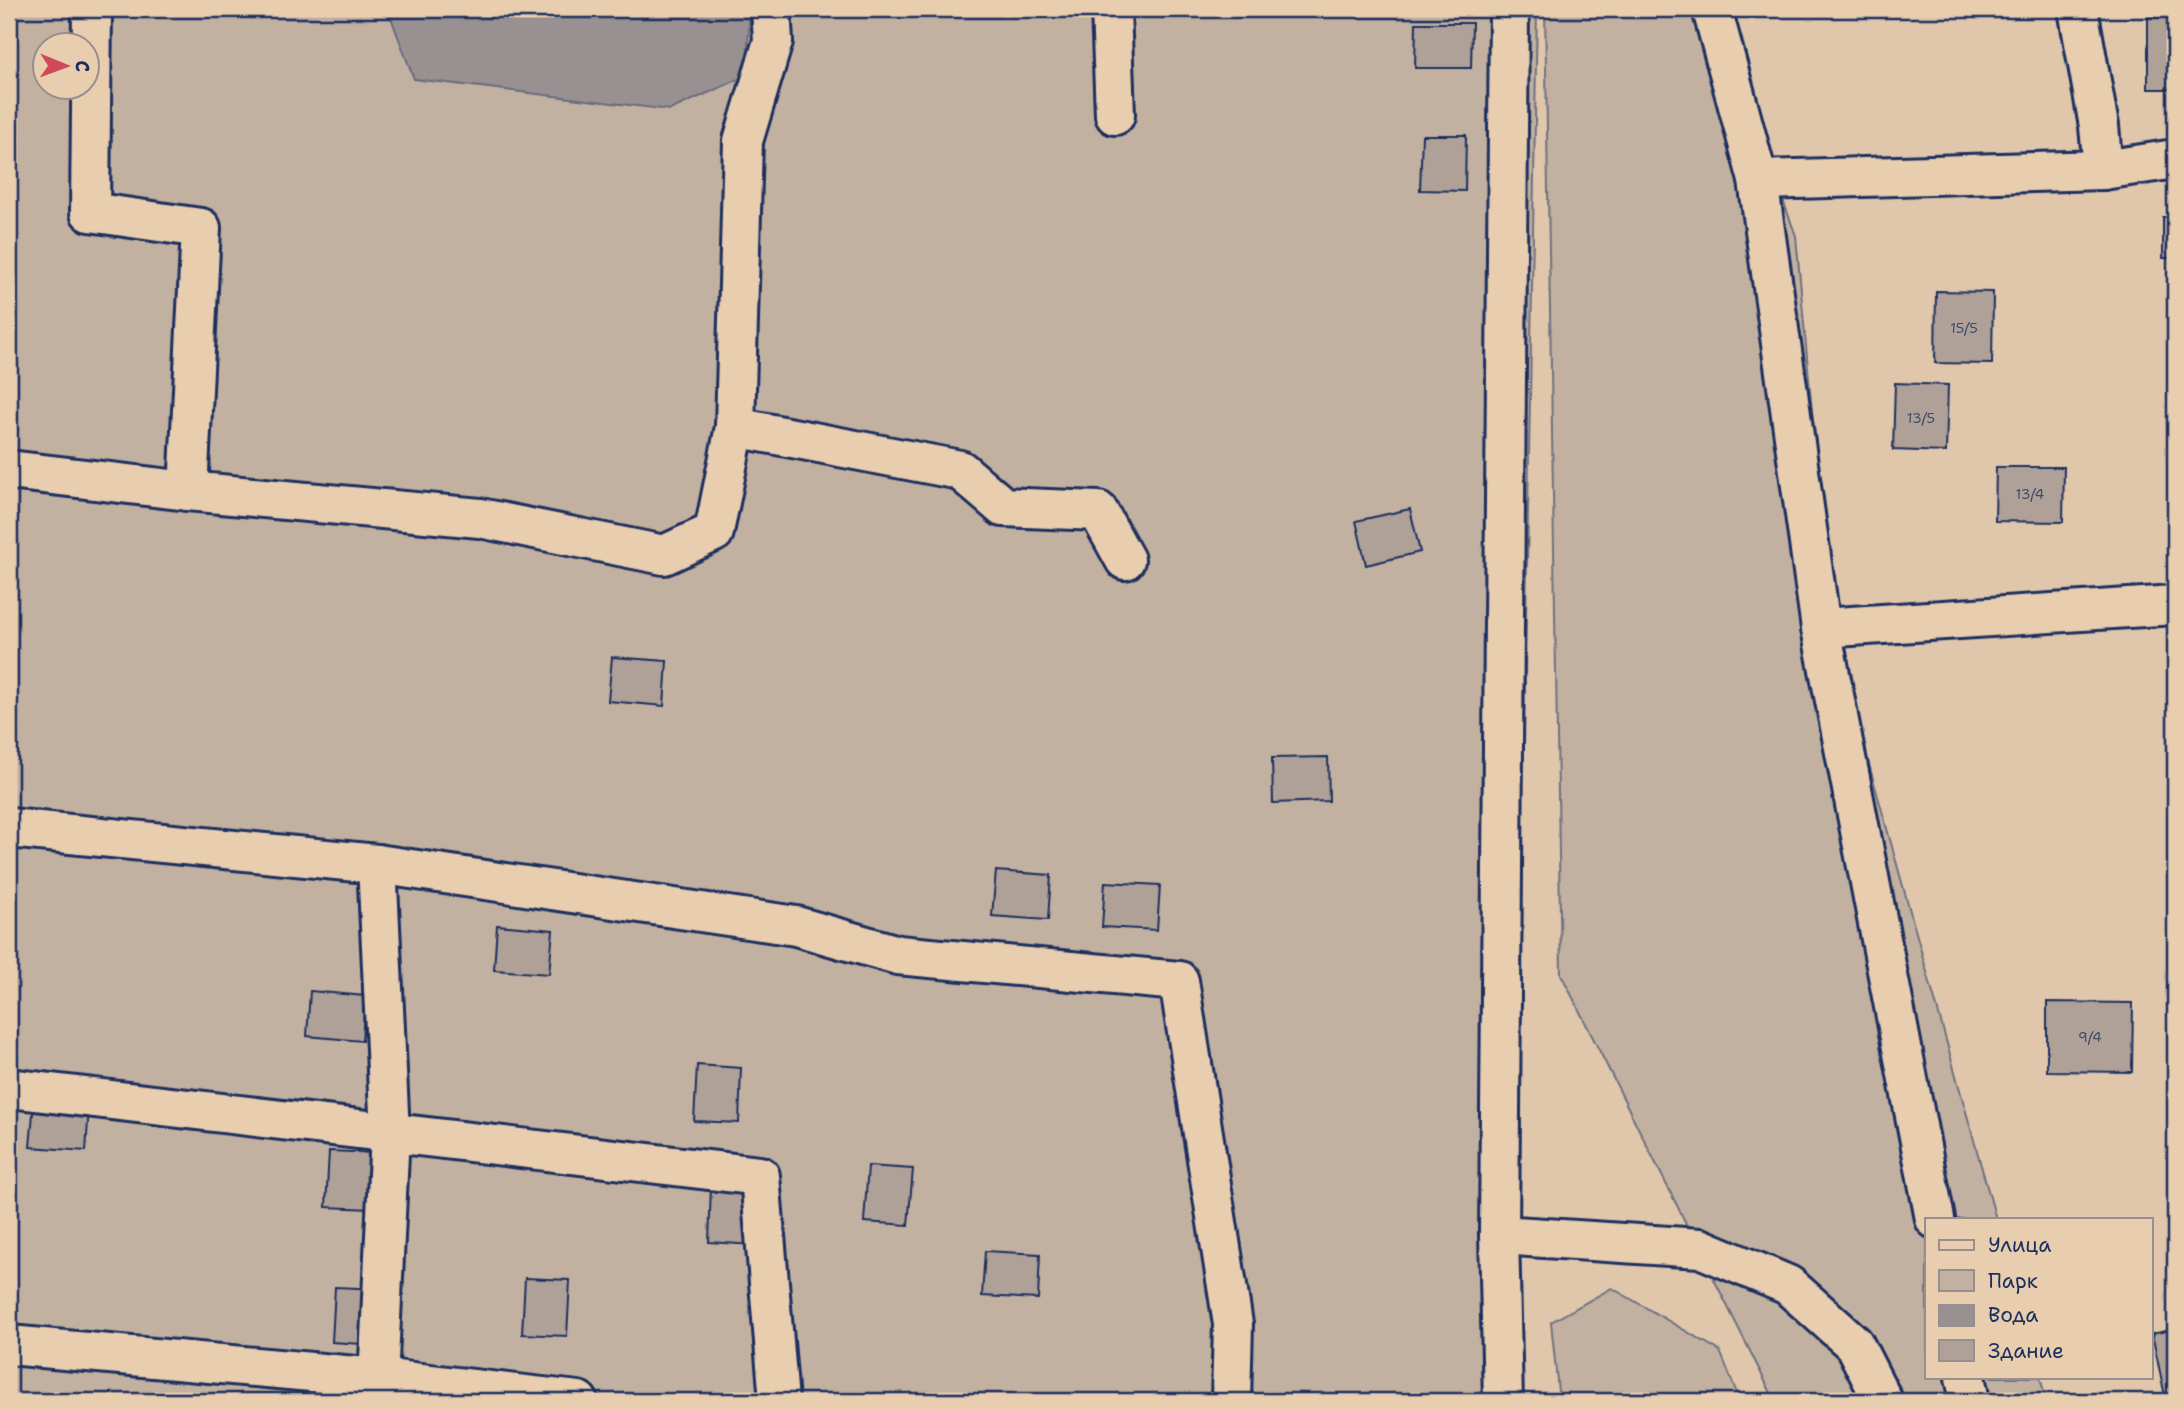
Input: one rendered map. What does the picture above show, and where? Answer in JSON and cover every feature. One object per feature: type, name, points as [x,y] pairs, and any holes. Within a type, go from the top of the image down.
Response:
[{"type":"street","points":[[92,9],[90,212],[201,228],[188,491]]},
{"type":"street","points":[[9,470],[188,491],[480,518],[664,555],[714,532],[735,427],[743,141],[773,41],[771,9]]},
{"type":"street","points":[[1111,9],[1115,115]]},
{"type":"street","points":[[1503,1401],[1499,1235],[1509,9]]},
{"type":"street","points":[[1712,9],[1758,180],[1821,628],[1935,1218]]},
{"type":"street","points":[[2078,9],[2099,126],[2103,170]]},
{"type":"street","points":[[1758,180],[2103,170],[2175,159]]},
{"type":"street","points":[[735,427],[960,470],[1003,507],[1098,511],[1125,559]]},
{"type":"street","points":[[1821,628],[2175,605]]},
{"type":"street","points":[[9,828],[377,864],[796,926],[898,955],[1178,981],[1233,1324],[1231,1401]]},
{"type":"street","points":[[377,864],[390,1133],[377,1390]]},
{"type":"street","points":[[9,1088],[760,1176],[779,1401]]},
{"type":"street","points":[[1499,1235],[1700,1248],[1788,1284],[1854,1344],[1883,1401]]},
{"type":"street","points":[[9,1345],[377,1390],[578,1401]]},
{"type":"street","points":[[1965,1378],[1970,1401]]},
{"type":"green space","points":[[9,9],[1537,9],[1512,1401],[9,1401]]},
{"type":"green space","points":[[1545,9],[1714,9],[1796,236],[1832,632],[1996,1218],[1925,1218],[1925,1378],[2040,1378],[2046,1401],[1775,1401],[1561,974]]},
{"type":"green space","points":[[1612,1288],[1720,1351],[1740,1401],[1559,1401],[1551,1322]]},
{"type":"water","points":[[395,9],[750,9],[746,76],[670,110],[414,79],[390,15]]},
{"type":"building","points":[[2148,17],[2175,17],[2175,89],[2148,89]]},
{"type":"building","points":[[1416,23],[1472,23],[1471,68],[1415,68]]},
{"type":"building","points":[[1422,135],[1466,135],[1465,191],[1420,190]]},
{"type":"building","points":[[2163,217],[2175,217],[2175,258],[2163,258]]},
{"type":"building","points":[[1936,291],[1993,292],[1992,364],[1935,363]]},
{"type":"building","points":[[1895,383],[1948,385],[1946,452],[1893,450]]},
{"type":"building","points":[[1996,467],[2064,467],[2063,522],[1995,521]]},
{"type":"building","points":[[1410,509],[1420,552],[1366,565],[1356,521]]},
{"type":"building","points":[[612,657],[667,661],[664,706],[608,701]]},
{"type":"building","points":[[1328,757],[1329,801],[1273,803],[1272,758]]},
{"type":"building","points":[[996,871],[1051,875],[1048,920],[992,916]]},
{"type":"building","points":[[1105,882],[1160,885],[1157,930],[1102,927]]},
{"type":"building","points":[[497,925],[553,930],[549,974],[494,970]]},
{"type":"building","points":[[310,991],[365,996],[362,1041],[307,1036]]},
{"type":"building","points":[[2047,1002],[2133,1003],[2132,1072],[2047,1071]]},
{"type":"building","points":[[697,1065],[741,1068],[739,1123],[694,1121]]},
{"type":"building","points":[[34,1102],[89,1107],[86,1151],[30,1147]]},
{"type":"building","points":[[329,1151],[374,1153],[371,1209],[326,1207]]},
{"type":"building","points":[[868,1166],[913,1169],[908,1225],[864,1222]]},
{"type":"building","points":[[711,1186],[757,1188],[754,1245],[709,1242]]},
{"type":"building","points":[[985,1251],[1040,1254],[1038,1299],[982,1296]]},
{"type":"building","points":[[525,1278],[570,1280],[567,1336],[522,1334]]},
{"type":"building","points":[[335,1287],[380,1289],[377,1345],[332,1342]]},
{"type":"building","points":[[2175,1329],[2175,1401],[2166,1401],[2152,1334]]},
{"type":"building","points":[[1422,1397],[1476,1401],[1422,1401]]}]
